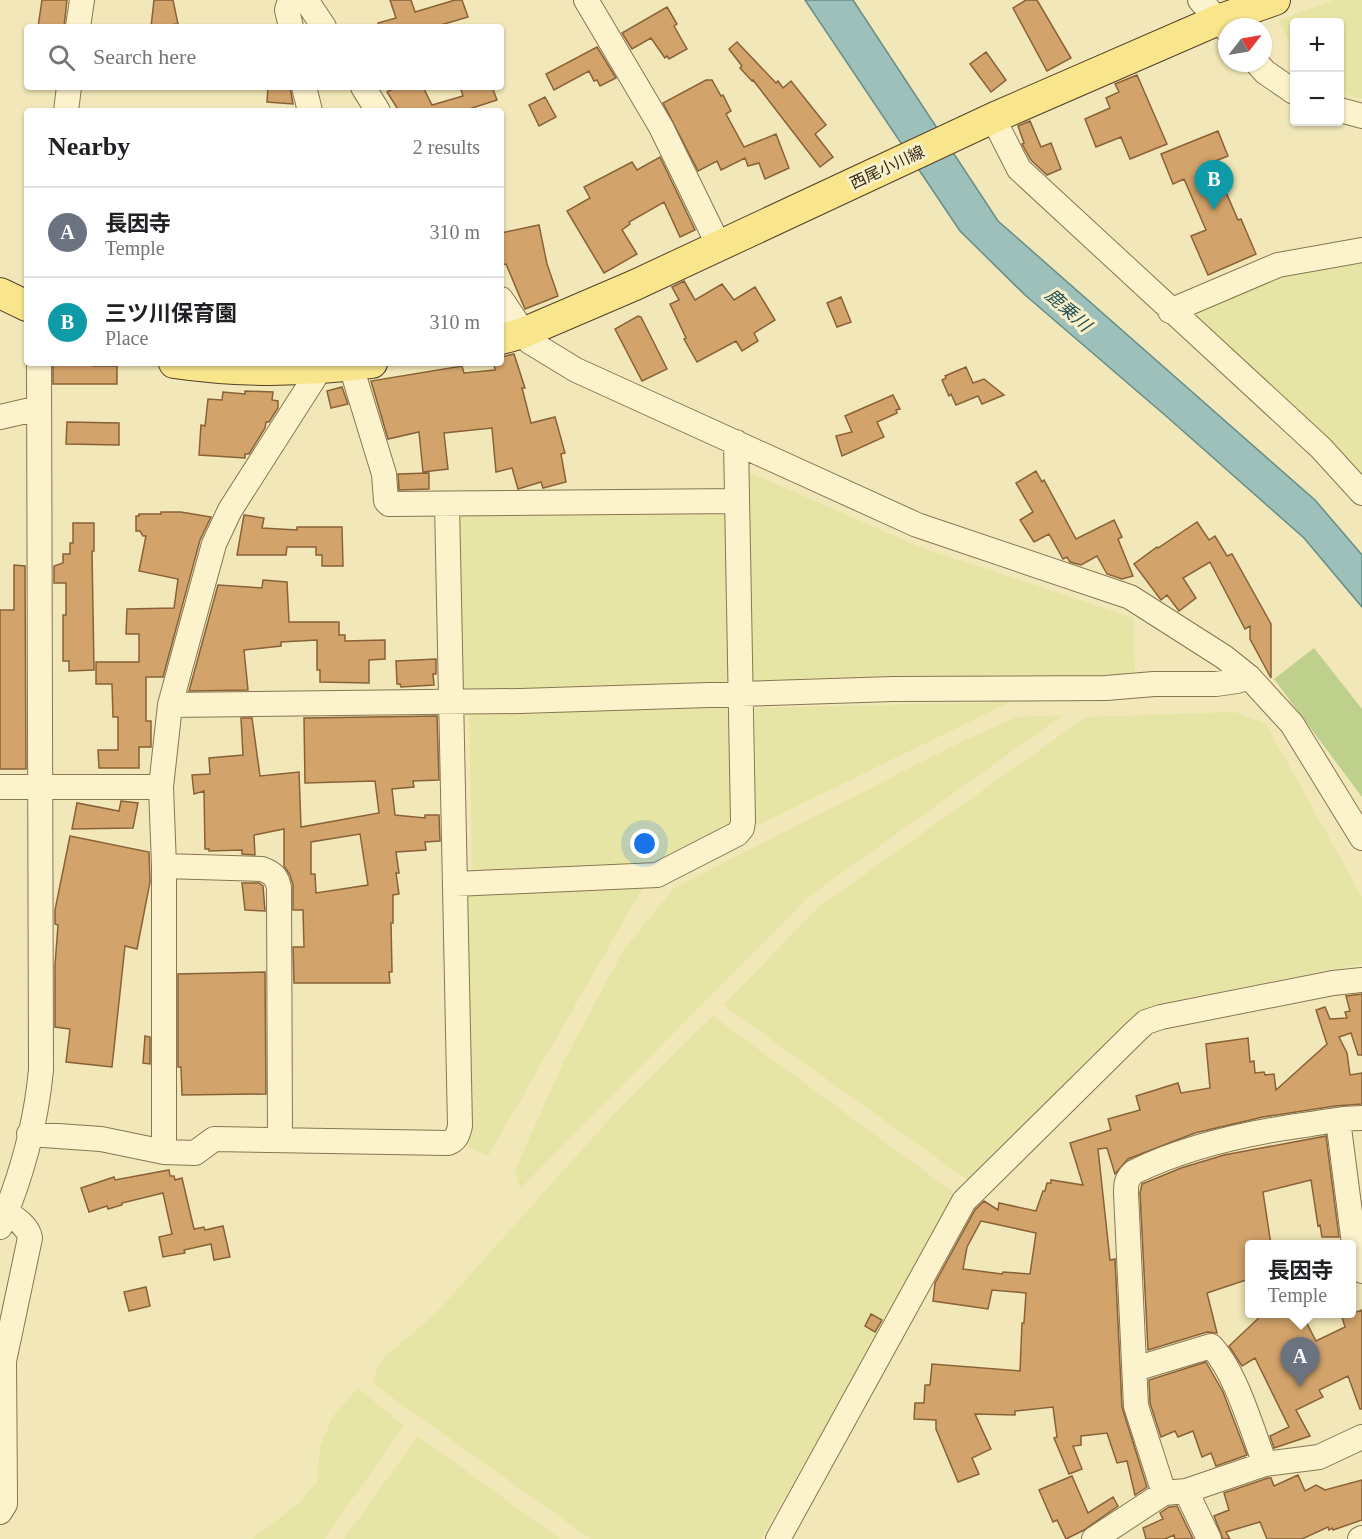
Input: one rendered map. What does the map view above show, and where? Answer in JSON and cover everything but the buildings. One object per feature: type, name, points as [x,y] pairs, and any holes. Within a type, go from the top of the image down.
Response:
[{"type":"main road","name":"西尾小川線","points":[[512,336],[635,285],[1215,17],[1275,0]]},
{"type":"main road","points":[[0,293],[24,305]]},
{"type":"main road","points":[[209,366],[267,371],[342,366]]},
{"type":"street","points":[[78,24],[82,0]]},
{"type":"street","points":[[290,0],[287,10],[290,24]]},
{"type":"street","points":[[306,0],[322,24]]},
{"type":"street","points":[[586,0],[661,128],[719,246]]},
{"type":"street","points":[[1265,72],[1290,89]]},
{"type":"street","points":[[66,108],[69,90]]},
{"type":"street","points":[[305,90],[309,108]]},
{"type":"street","points":[[365,90],[376,108]]},
{"type":"street","points":[[1344,111],[1362,116]]},
{"type":"street","points":[[987,121],[1019,169],[1170,311],[1321,448],[1362,493]]},
{"type":"street","points":[[1170,311],[1278,265],[1362,250]]},
{"type":"street","points":[[504,309],[512,336],[576,370],[917,525],[1130,597],[1224,657],[1249,677],[1292,724],[1361,835]]},
{"type":"street","points":[[0,1512],[5,1504],[4,1361],[30,1238],[24,1227],[3,1220],[9,1174],[30,1134],[39,1090],[40,1070],[39,366]]},
{"type":"street","points":[[357,366],[384,474],[386,501],[389,504],[736,501]]},
{"type":"street","points":[[165,1152],[164,866],[161,787],[170,705],[214,544],[230,510],[320,369]]},
{"type":"street","points":[[0,417],[39,408]]},
{"type":"street","points":[[455,884],[657,875],[736,834],[742,828],[736,442]]},
{"type":"street","points":[[30,1134],[101,1139],[165,1152],[195,1153],[214,1139],[448,1143],[454,1141],[460,1126],[447,504]]},
{"type":"street","points":[[170,705],[451,702],[893,689],[1106,688],[1154,684],[1216,684],[1249,677]]},
{"type":"street","points":[[0,787],[161,787]]},
{"type":"street","points":[[164,866],[262,869],[271,872],[277,879],[279,888],[280,1140]]},
{"type":"street","points":[[778,1539],[964,1200],[1134,1033],[1146,1022],[1161,1017],[1322,985],[1362,980]]},
{"type":"street","points":[[1209,1539],[1175,1492],[1136,1406],[1126,1182],[1134,1172],[1174,1154],[1233,1138],[1286,1127],[1362,1118]]},
{"type":"street","points":[[1338,1120],[1354,1240]]},
{"type":"street","points":[[1135,1369],[1211,1346],[1217,1352],[1234,1383],[1265,1464]]},
{"type":"street","points":[[1094,1539],[1175,1492],[1265,1464],[1318,1457],[1362,1437]]},
{"type":"shaded area","points":[[1334,0],[1362,0],[1362,99],[1344,94],[1344,18],[1290,18],[1290,45],[1279,20]]},
{"type":"shaded area","points":[[1362,259],[1362,483],[1191,316],[1276,276]]},
{"type":"shaded area","points":[[746,471],[925,549],[1133,618],[1135,677],[748,684]]},
{"type":"shaded area","points":[[730,507],[731,684],[469,693],[460,685],[459,513]]},
{"type":"shaded area","points":[[1010,702],[756,826],[755,708]]},
{"type":"shaded area","points":[[732,706],[736,820],[728,829],[654,866],[472,872],[469,710]]},
{"type":"shaded area","points":[[1235,712],[1266,724],[1362,897],[1362,964],[1176,1000],[1137,1017],[969,1181],[723,1005],[820,906],[1086,717]]},
{"type":"shaded area","points":[[1063,715],[808,897],[520,1189],[515,1170],[565,1059],[623,951],[674,888],[963,741],[1017,717]]},
{"type":"shaded area","points":[[644,886],[488,1156],[468,1147],[463,890]]},
{"type":"shaded area","points":[[713,1016],[957,1195],[761,1539],[591,1539],[373,1384],[377,1368],[387,1355],[436,1313],[614,1114]]},
{"type":"shaded area","points":[[358,1388],[404,1426],[324,1539],[252,1539],[296,1506],[317,1482],[320,1447],[333,1416]]},
{"type":"shaded area","points":[[418,1436],[560,1539],[344,1539]]},
{"type":"green space","points":[[1314,648],[1362,709],[1362,797],[1274,679]]},
{"type":"water","name":"鹿乗川","points":[[805,0],[853,0],[998,221],[1315,500],[1362,555],[1362,607],[1304,538],[1025,295],[960,231]]},
{"type":"place","name":"三ツ川保育園","points":[[1214,210]]},
{"type":"place","name":"長因寺","points":[[1300,1387]]}]
